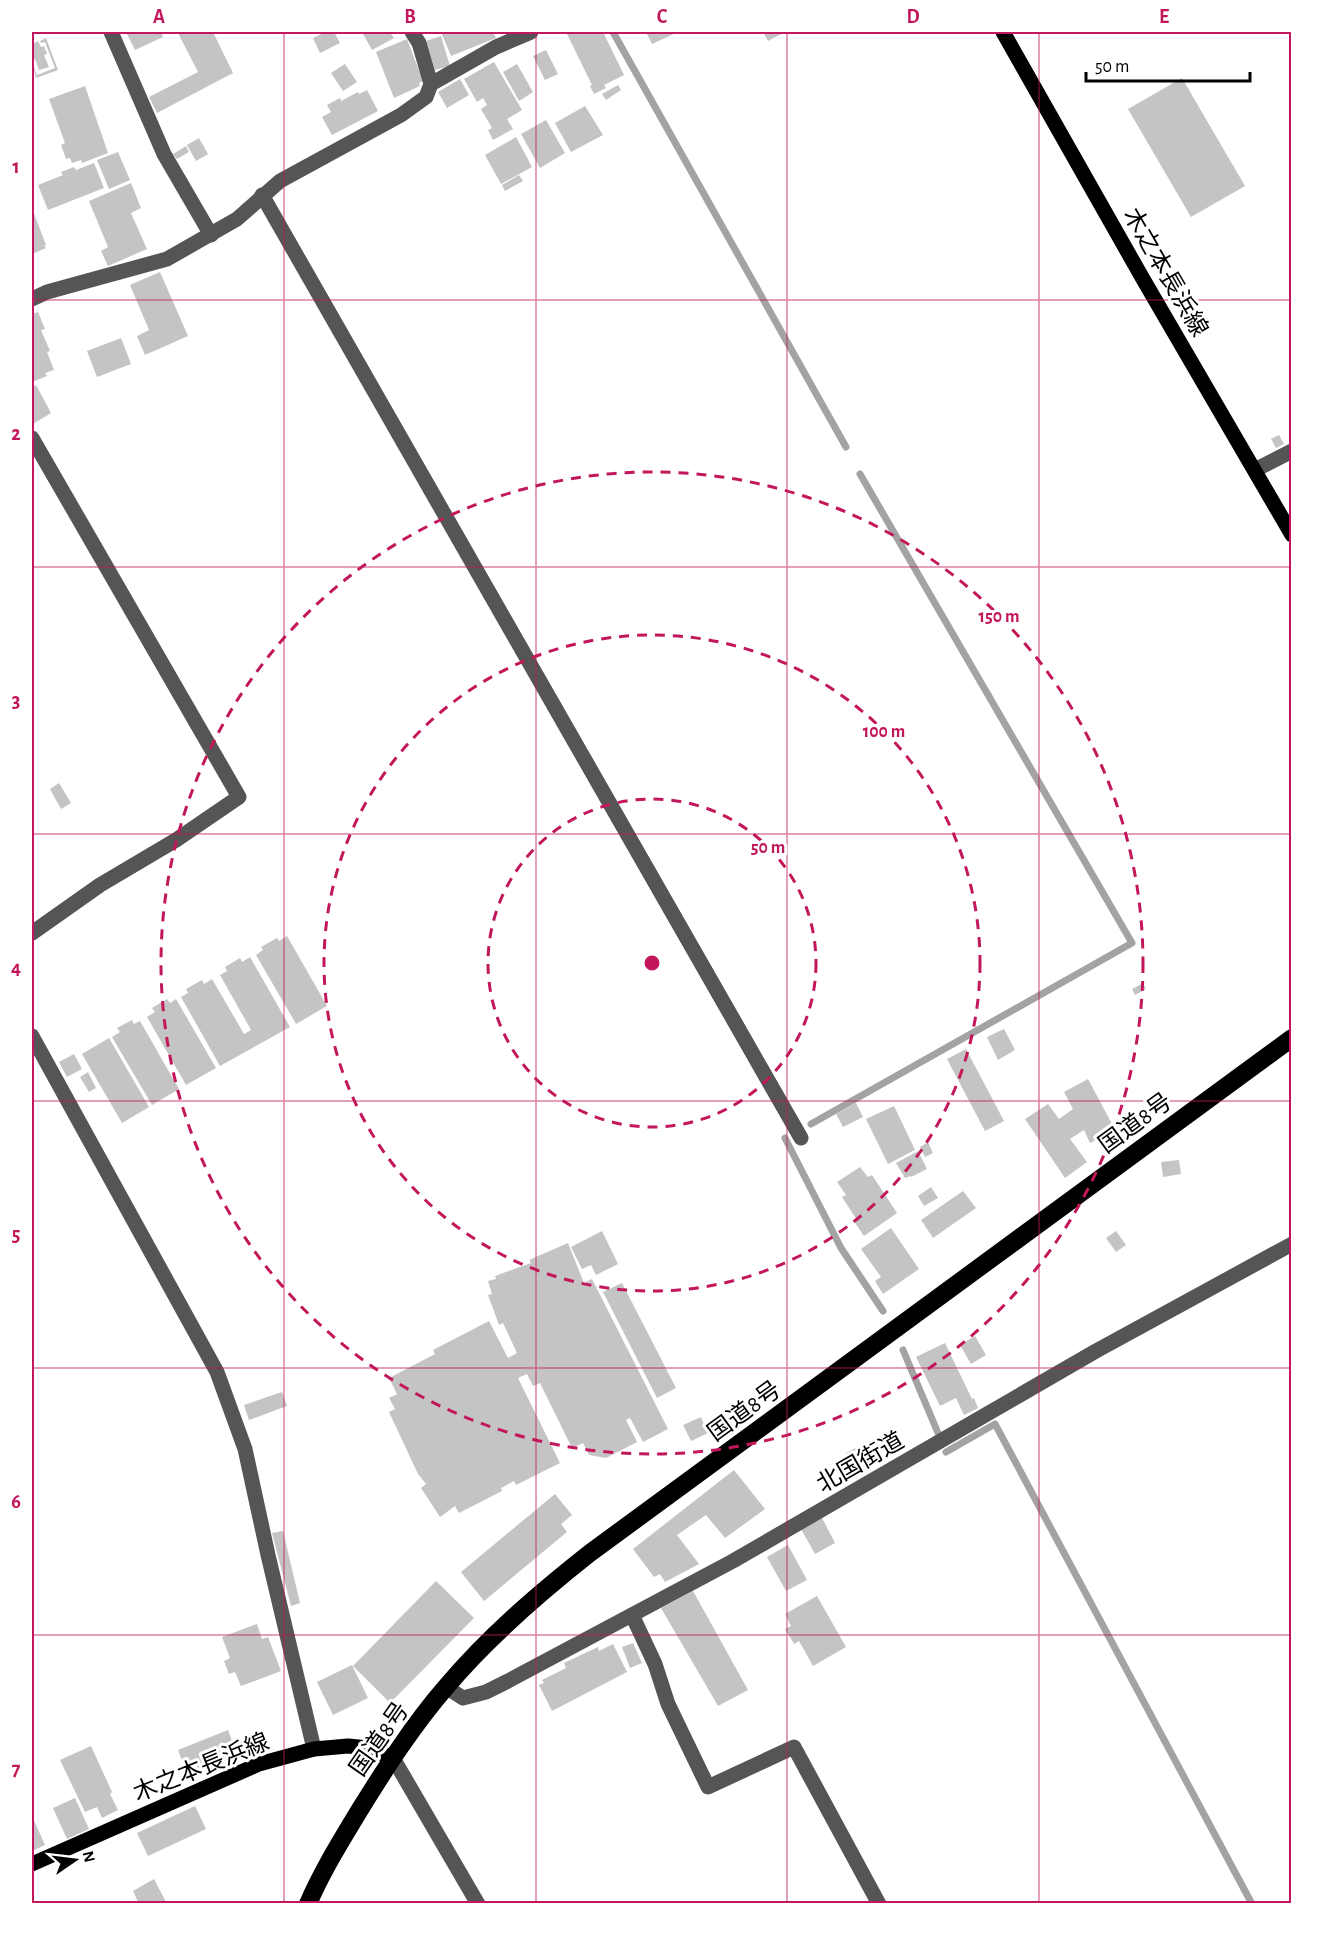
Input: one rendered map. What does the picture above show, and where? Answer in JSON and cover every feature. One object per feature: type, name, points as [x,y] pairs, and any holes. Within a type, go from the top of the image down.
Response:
[{"type":"highway","name":"国道8号","points":[[308,1904],[339,1843],[393,1758],[446,1688],[511,1619],[548,1586],[1292,1038]]},
{"type":"main road","name":"木之本長浜線","points":[[1003,32],[1292,535]]},
{"type":"main road","name":"木之本長浜線","points":[[32,1864],[259,1764],[314,1749],[348,1746],[369,1748],[393,1758]]},
{"type":"street","points":[[111,32],[164,154],[211,235]]},
{"type":"street","points":[[32,299],[57,289],[166,259],[237,219],[280,181],[401,115],[426,97],[431,84],[419,43],[412,32]]},
{"type":"street","points":[[431,84],[496,47],[531,32]]},
{"type":"street","points":[[262,195],[801,1138]]},
{"type":"street","points":[[32,438],[239,797],[176,840],[100,885],[32,933]]},
{"type":"street","points":[[1255,470],[1292,451]]},
{"type":"street","points":[[32,1036],[217,1372],[245,1449],[314,1749]]},
{"type":"street","name":"北国街道","points":[[446,1688],[463,1698],[486,1692],[733,1562],[1096,1350],[1292,1244]]},
{"type":"street","points":[[632,1615],[655,1664],[668,1704],[708,1787],[794,1747],[879,1904]]},
{"type":"street","points":[[393,1758],[478,1904]]},
{"type":"building","points":[[126,32],[161,32],[163,37],[135,50]]},
{"type":"building","points":[[213,32],[233,73],[157,113],[149,97],[198,72],[178,33]]},
{"type":"building","points":[[326,32],[334,32],[340,43],[320,53],[313,38]]},
{"type":"building","points":[[362,32],[390,32],[394,38],[372,50]]},
{"type":"building","points":[[441,32],[493,32],[496,38],[451,56]]},
{"type":"building","points":[[603,32],[624,75],[604,85],[606,88],[594,94],[590,86],[592,85],[567,34]]},
{"type":"building","points":[[646,32],[678,32],[652,44]]},
{"type":"building","points":[[763,32],[785,32],[768,41]]},
{"type":"building","points":[[441,36],[450,66],[435,70],[426,41]]},
{"type":"building","points":[[46,38],[58,70],[36,78],[32,62],[37,75],[55,68],[45,42],[40,41]]},
{"type":"building","points":[[407,39],[423,81],[419,83],[420,86],[394,98],[376,52]]},
{"type":"building","points":[[38,41],[41,47],[44,46],[47,54],[44,55],[49,67],[39,70],[32,56],[32,44]]},
{"type":"building","points":[[546,50],[558,74],[545,80],[533,56]]},
{"type":"building","points":[[494,62],[522,110],[507,119],[513,129],[493,140],[488,130],[492,128],[481,109],[487,105],[483,98],[477,102],[464,79]]},
{"type":"building","points":[[345,64],[357,82],[343,91],[331,73]]},
{"type":"building","points":[[517,64],[533,92],[519,101],[503,72]]},
{"type":"building","points":[[1182,78],[1245,186],[1191,217],[1128,109]]},
{"type":"building","points":[[460,79],[469,95],[447,108],[438,92]]},
{"type":"building","points":[[618,85],[621,90],[606,100],[602,94]]},
{"type":"building","points":[[85,86],[108,153],[82,163],[81,160],[72,163],[70,158],[66,159],[61,145],[65,143],[49,99]]},
{"type":"building","points":[[367,90],[378,111],[332,135],[322,117],[331,112],[327,105],[340,98],[341,101]]},
{"type":"building","points":[[585,106],[603,135],[571,152],[555,123]]},
{"type":"building","points":[[546,120],[565,153],[540,168],[521,134]]},
{"type":"building","points":[[516,137],[532,167],[501,184],[485,155]]},
{"type":"building","points":[[199,138],[208,154],[196,161],[187,145]]},
{"type":"building","points":[[186,146],[189,152],[177,159],[173,154]]},
{"type":"building","points":[[118,152],[130,180],[109,189],[97,160]]},
{"type":"building","points":[[94,163],[104,188],[48,210],[38,185],[63,175],[61,172],[74,167],[76,170]]},
{"type":"building","points":[[519,175],[523,181],[505,191],[502,185]]},
{"type":"building","points":[[131,183],[141,208],[131,213],[147,249],[108,266],[101,251],[108,247],[89,201]]},
{"type":"building","points":[[32,208],[46,248],[32,254]]},
{"type":"building","points":[[160,272],[188,336],[145,355],[137,336],[149,330],[130,285]]},
{"type":"building","points":[[38,312],[45,329],[41,330],[50,351],[47,352],[54,370],[45,373],[47,376],[32,382],[32,314]]},
{"type":"building","points":[[121,338],[131,364],[97,377],[87,351]]},
{"type":"building","points":[[36,385],[51,413],[33,424],[32,387]]},
{"type":"building","points":[[1279,435],[1284,444],[1276,448],[1271,439]]},
{"type":"building","points":[[59,783],[71,803],[61,809],[50,789]]},
{"type":"building","points":[[287,936],[327,1006],[296,1024],[256,955],[263,950],[261,947],[277,938],[279,941]]},
{"type":"building","points":[[250,957],[290,1027],[220,1066],[181,997],[188,993],[186,989],[202,980],[204,984],[212,979],[244,1034],[251,1030],[220,975],[227,971],[225,967],[240,958],[242,962]]},
{"type":"building","points":[[1143,983],[1146,989],[1135,995],[1132,989]]},
{"type":"building","points":[[167,999],[170,1003],[176,999],[216,1068],[186,1085],[147,1017],[155,1012],[152,1008]]},
{"type":"building","points":[[132,1020],[134,1024],[140,1021],[179,1089],[152,1105],[112,1037],[120,1032],[117,1028]]},
{"type":"building","points":[[1004,1029],[1015,1050],[998,1060],[987,1037]]},
{"type":"building","points":[[109,1038],[149,1107],[122,1123],[82,1054]]},
{"type":"building","points":[[966,1049],[1004,1121],[985,1131],[947,1059]]},
{"type":"building","points":[[74,1054],[82,1069],[67,1077],[59,1062]]},
{"type":"building","points":[[88,1072],[96,1088],[89,1092],[80,1077]]},
{"type":"building","points":[[1088,1079],[1119,1137],[1110,1142],[1106,1135],[1090,1143],[1084,1130],[1070,1139],[1087,1162],[1065,1178],[1025,1119],[1048,1104],[1059,1119],[1073,1109],[1064,1092]]},
{"type":"building","points":[[856,1103],[863,1117],[843,1127],[836,1114]]},
{"type":"building","points":[[894,1106],[915,1150],[888,1164],[866,1119]]},
{"type":"building","points":[[928,1142],[933,1153],[925,1157],[920,1147]]},
{"type":"building","points":[[918,1151],[927,1169],[905,1178],[896,1163]]},
{"type":"building","points":[[1179,1160],[1181,1174],[1163,1177],[1161,1162]]},
{"type":"building","points":[[860,1167],[868,1177],[872,1175],[897,1213],[864,1236],[842,1197],[846,1195],[837,1182]]},
{"type":"building","points":[[931,1187],[938,1198],[924,1206],[918,1196]]},
{"type":"building","points":[[963,1191],[976,1208],[933,1238],[921,1220]]},
{"type":"building","points":[[891,1228],[919,1269],[883,1294],[875,1281],[881,1277],[861,1249]]},
{"type":"building","points":[[602,1231],[618,1264],[596,1275],[591,1265],[582,1269],[571,1247]]},
{"type":"building","points":[[1116,1231],[1126,1245],[1116,1252],[1106,1238]]},
{"type":"building","points":[[568,1243],[584,1283],[592,1279],[668,1429],[643,1442],[630,1418],[626,1420],[637,1442],[606,1458],[589,1455],[583,1443],[572,1448],[540,1383],[533,1386],[527,1374],[518,1378],[560,1463],[516,1485],[514,1481],[501,1488],[502,1491],[459,1513],[455,1506],[440,1517],[421,1488],[426,1484],[418,1474],[389,1412],[395,1409],[389,1398],[397,1394],[389,1378],[435,1354],[433,1350],[489,1321],[508,1358],[517,1353],[503,1323],[499,1325],[488,1295],[492,1294],[488,1281],[496,1279],[495,1276],[531,1263],[529,1260]]},
{"type":"building","points":[[622,1283],[676,1388],[657,1398],[603,1292]]},
{"type":"building","points":[[975,1336],[986,1355],[971,1364],[960,1345]]},
{"type":"building","points":[[945,1343],[978,1408],[964,1415],[956,1398],[940,1406],[916,1357]]},
{"type":"building","points":[[282,1392],[287,1406],[249,1420],[244,1405]]},
{"type":"building","points":[[701,1417],[708,1433],[691,1441],[683,1425]]},
{"type":"building","points":[[863,1444],[872,1462],[855,1471],[846,1453]]},
{"type":"building","points":[[734,1470],[765,1509],[725,1538],[706,1515],[677,1535],[699,1564],[665,1582],[660,1574],[654,1577],[633,1549]]},
{"type":"building","points":[[555,1494],[572,1515],[561,1524],[567,1532],[484,1601],[461,1572]]},
{"type":"building","points":[[822,1518],[835,1543],[815,1554],[801,1529]]},
{"type":"building","points":[[283,1531],[300,1603],[291,1606],[272,1533]]},
{"type":"building","points":[[788,1545],[807,1580],[786,1591],[767,1557]]},
{"type":"building","points":[[436,1581],[474,1618],[390,1703],[353,1666]]},
{"type":"building","points":[[693,1591],[748,1690],[718,1706],[661,1608]]},
{"type":"building","points":[[817,1596],[846,1647],[813,1666],[799,1641],[794,1644],[785,1629],[791,1626],[785,1614]]},
{"type":"building","points":[[257,1624],[262,1639],[268,1637],[281,1671],[241,1686],[235,1672],[229,1674],[224,1661],[230,1658],[222,1637]]},
{"type":"building","points":[[633,1643],[642,1663],[630,1668],[622,1647]]},
{"type":"building","points":[[613,1644],[627,1672],[552,1711],[539,1685],[544,1683],[542,1680],[566,1668],[564,1663],[598,1647],[599,1651]]},
{"type":"building","points":[[352,1665],[368,1698],[333,1715],[317,1682]]},
{"type":"building","points":[[228,1730],[238,1757],[188,1777],[178,1750]]},
{"type":"building","points":[[91,1746],[118,1810],[102,1818],[97,1807],[85,1812],[60,1760]]},
{"type":"building","points":[[75,1798],[89,1829],[67,1839],[53,1808]]},
{"type":"building","points":[[195,1806],[206,1829],[148,1856],[137,1833]]},
{"type":"building","points":[[32,1816],[45,1845],[32,1851]]},
{"type":"building","points":[[154,1879],[167,1904],[139,1904],[133,1891]]},
{"type":"waterway","points":[[613,32],[846,447]]},
{"type":"waterway","points":[[811,1124],[1132,943],[860,474]]},
{"type":"waterway","points":[[785,1138],[841,1248],[883,1311]]},
{"type":"waterway","points":[[903,1350],[938,1433]]},
{"type":"waterway","points":[[946,1452],[995,1424],[1252,1904]]}]
